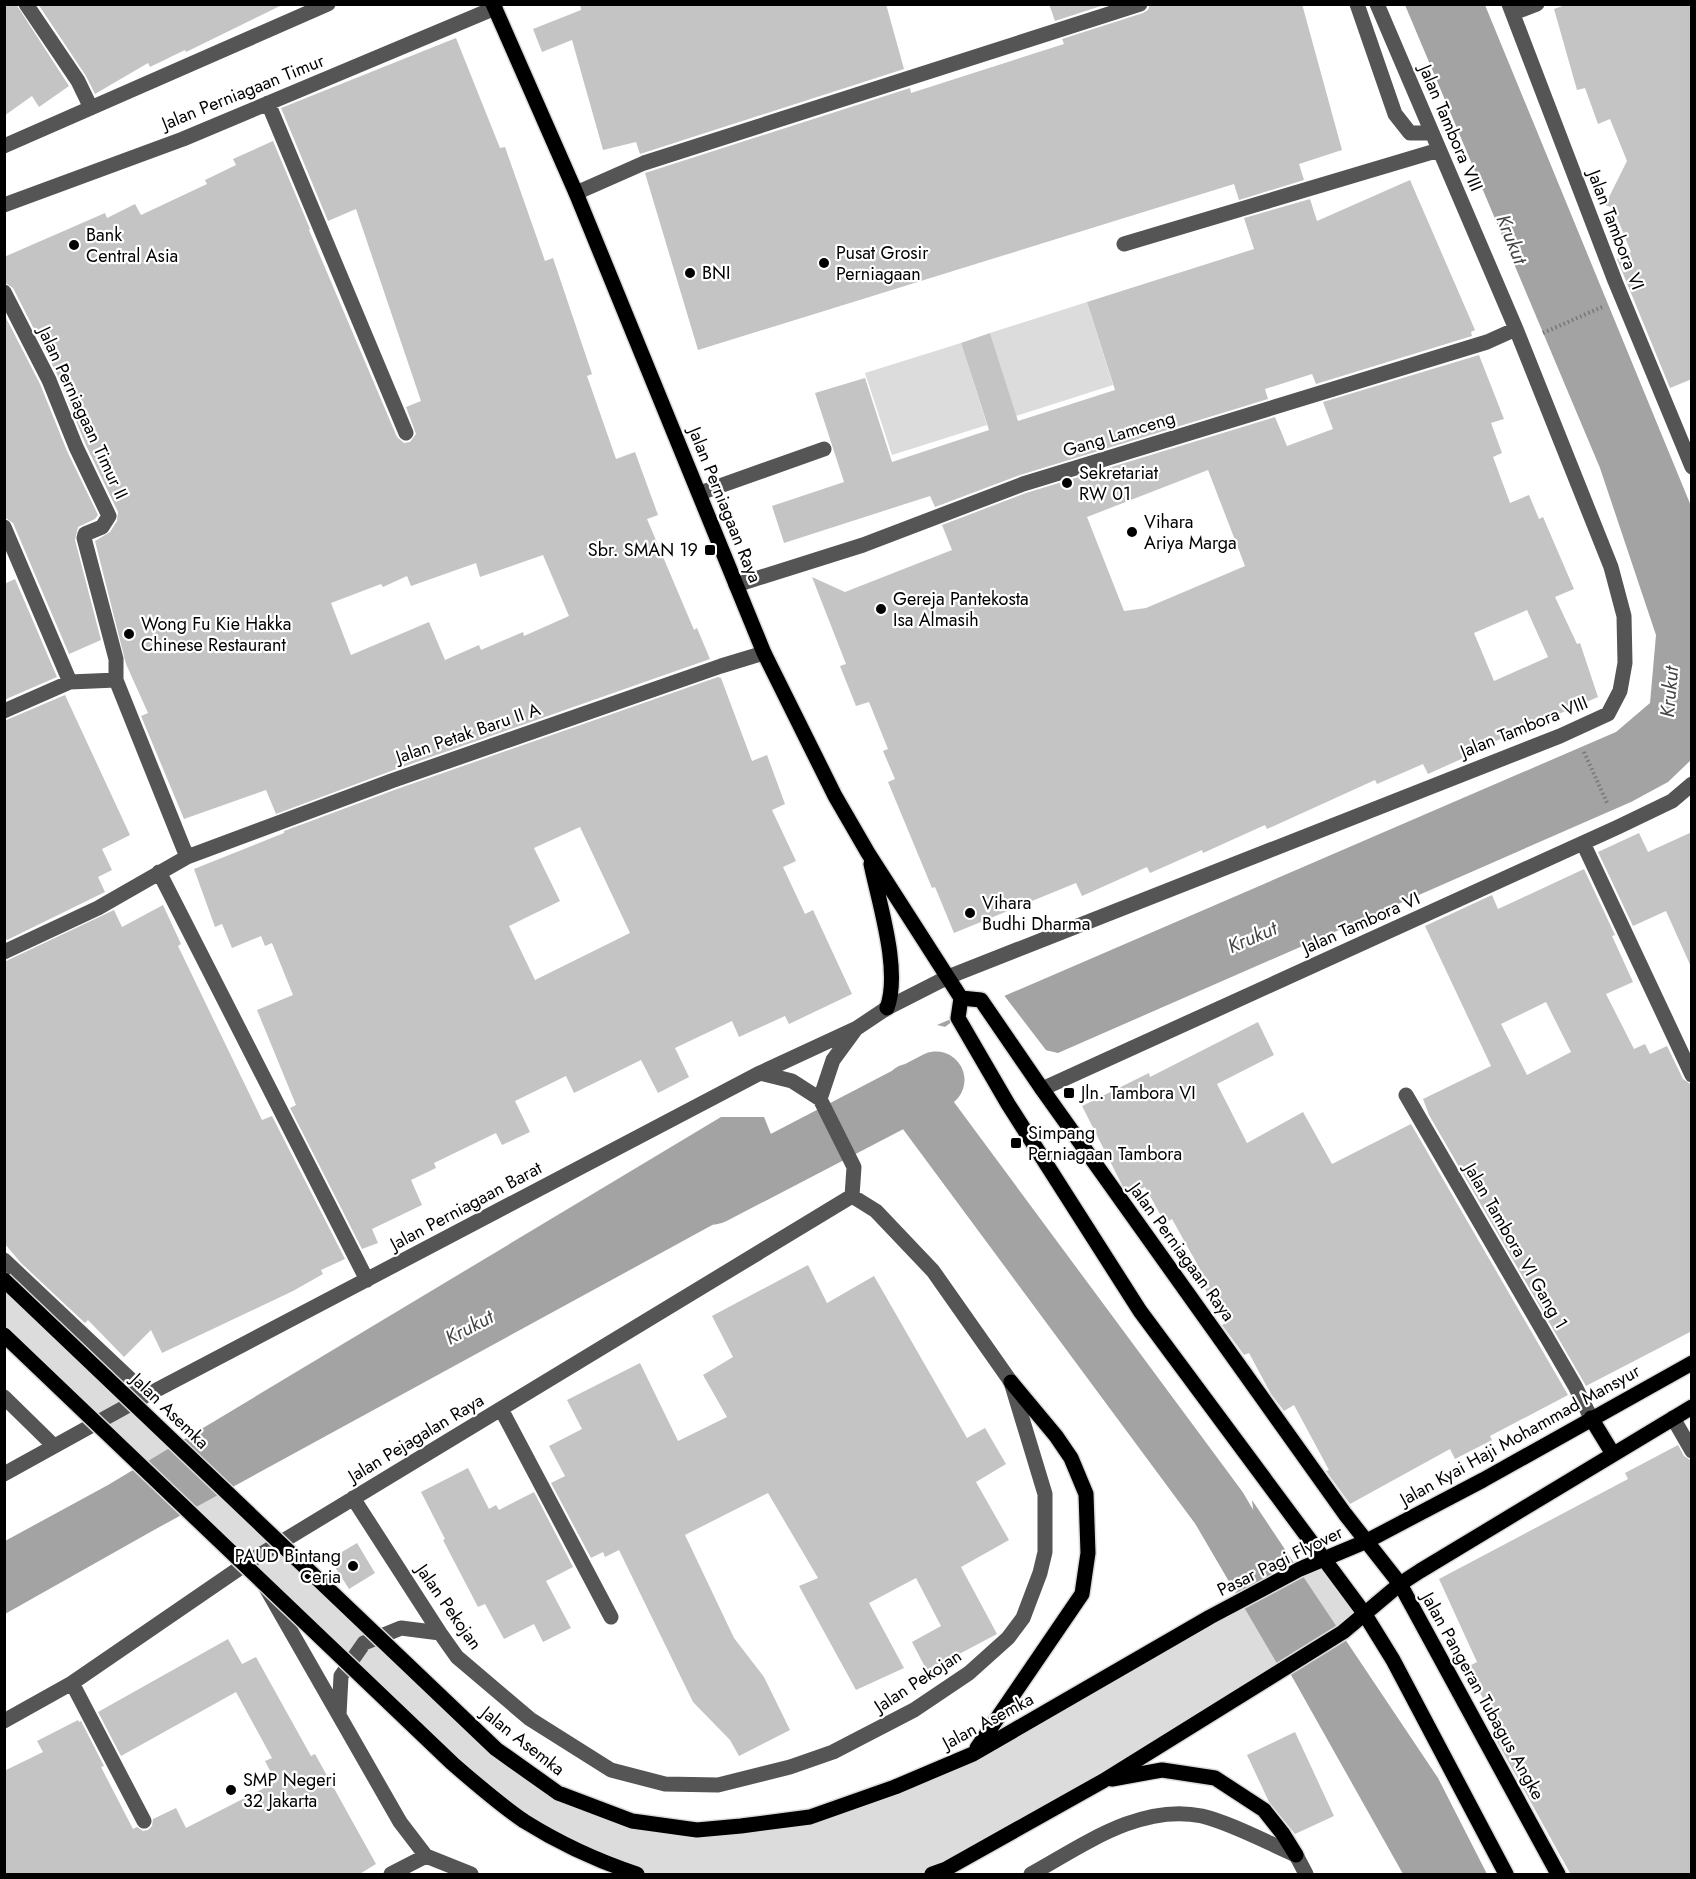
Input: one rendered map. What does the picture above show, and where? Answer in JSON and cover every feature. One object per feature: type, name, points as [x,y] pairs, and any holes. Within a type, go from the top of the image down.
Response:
[{"type":"main road","name":"Jalan Perniagaan Raya","points":[[494,6],[576,193],[764,653],[835,796],[868,853],[961,998],[981,1000],[1345,1514],[1367,1541]]},
{"type":"main road","points":[[868,853],[890,960],[893,987],[887,1008]]},
{"type":"main road","points":[[961,998],[958,1018],[1008,1104],[1140,1311],[1364,1612],[1393,1660],[1506,1875]]},
{"type":"main road","name":"Jalan Asemka","points":[[4,1280],[496,1749],[558,1794],[632,1821],[697,1830],[741,1827],[810,1817],[895,1787],[973,1754],[1210,1617]]},
{"type":"main road","points":[[4,1335],[452,1763],[480,1787],[525,1821],[602,1863],[637,1875]]},
{"type":"main road","name":"Jalan Kyai Haji Mohammad Mansyur","points":[[1367,1541],[1483,1480],[1692,1363]]},
{"type":"main road","points":[[973,1754],[1082,1594],[1088,1553],[1086,1494],[1071,1458],[1056,1436],[1011,1382]]},
{"type":"main road","points":[[932,1875],[1103,1781],[1343,1632],[1400,1584],[1692,1407]]},
{"type":"main road","points":[[1591,1418],[1613,1455]]},
{"type":"main road","name":"Pasar Pagi Flyover","points":[[1210,1617],[1300,1569],[1367,1541]]},
{"type":"main road","name":"Jalan Pangeran Tubagus Angke","points":[[1367,1541],[1400,1584],[1558,1875]]},
{"type":"main road","points":[[1103,1781],[1162,1770],[1215,1778],[1264,1810],[1296,1855]]},
{"type":"street","points":[[26,4],[78,81],[91,108]]},
{"type":"street","points":[[4,146],[328,4]]},
{"type":"street","points":[[576,193],[644,163],[1140,4]]},
{"type":"street","points":[[1357,4],[1395,114],[1410,133],[1432,133]]},
{"type":"street","name":"Jalan Tambora VIII","points":[[948,977],[1560,736],[1608,714],[1620,691],[1625,663],[1624,616],[1611,567],[1516,329],[1377,4]]},
{"type":"street","points":[[1511,9],[1537,4]]},
{"type":"street","name":"Jalan Perniagaan Timur","points":[[4,205],[183,139],[494,6]]},
{"type":"street","name":"Jalan Tambora VI","points":[[1511,9],[1618,290],[1692,467]]},
{"type":"street","points":[[268,103],[406,433]]},
{"type":"street","points":[[1124,244],[1439,150]]},
{"type":"street","name":"Jalan Perniagaan Timur II","points":[[4,292],[49,380],[76,447],[109,516],[102,526],[85,534],[84,538],[116,659],[116,680]]},
{"type":"street","name":"Gang Lamceng","points":[[736,585],[863,545],[1023,484],[1487,342],[1516,329]]},
{"type":"street","points":[[700,493],[824,448]]},
{"type":"street","points":[[4,527],[70,682]]},
{"type":"street","name":"Jalan Petak Baru II A","points":[[4,952],[98,908],[187,857],[394,780],[764,653]]},
{"type":"street","points":[[4,711],[70,682],[116,680],[187,857]]},
{"type":"street","name":"Jalan Tambora VI","points":[[1040,1086],[1583,843],[1672,801],[1692,784]]},
{"type":"street","points":[[1583,843],[1692,1075]]},
{"type":"street","points":[[159,872],[367,1280]]},
{"type":"street","name":"Jalan Perniagaan Barat","points":[[4,1474],[147,1395],[760,1073],[858,1028],[887,1008],[948,977]]},
{"type":"street","points":[[822,1103],[833,1060],[858,1028]]},
{"type":"street","points":[[760,1073],[792,1081],[822,1103],[854,1167],[852,1196]]},
{"type":"street","name":"Jalan Tambora VI Gang 1","points":[[1406,1095],[1575,1386],[1591,1418]]},
{"type":"street","name":"Jalan Pekojan","points":[[353,1498],[457,1657],[530,1719],[611,1770],[665,1784],[718,1785],[790,1767],[833,1752],[914,1710],[969,1673],[1008,1638],[1023,1618],[1041,1573],[1045,1552],[1045,1494],[1011,1382],[933,1271],[876,1211],[852,1196]]},
{"type":"street","name":"Jalan Pejagalan Raya","points":[[4,1720],[72,1683],[250,1561],[852,1196]]},
{"type":"street","points":[[4,1260],[147,1395]]},
{"type":"street","points":[[4,1396],[54,1446]]},
{"type":"street","points":[[501,1409],[611,1617]]},
{"type":"street","points":[[1673,1418],[1692,1451]]},
{"type":"street","points":[[250,1561],[400,1822],[426,1856],[471,1875]]},
{"type":"street","points":[[339,1715],[342,1676],[364,1643],[401,1628],[440,1633]]},
{"type":"street","points":[[72,1683],[144,1821]]},
{"type":"street","points":[[1030,1875],[1107,1832],[1152,1816],[1201,1816],[1296,1855],[1306,1875]]},
{"type":"street","points":[[391,1875],[426,1856]]},
{"type":"path","points":[[1541,334],[1606,305]]},
{"type":"path","points":[[1581,744],[1610,808]]},
{"type":"shaded area","points":[[1087,302],[1113,385],[1016,416],[990,333]]},
{"type":"shaded area","points":[[961,343],[987,425],[892,455],[865,373]]},
{"type":"shaded area","points":[[4,1280],[496,1749],[558,1793],[632,1821],[700,1829],[810,1817],[973,1754],[1324,1559],[1364,1613],[1343,1632],[930,1874],[637,1874],[525,1821],[5,1335]]},
{"type":"water","points":[[1405,5],[1485,5],[1691,506],[1691,760],[1668,782],[1631,802],[1058,1053],[937,1025],[1616,732],[1650,703],[1656,635],[1600,468]]},
{"type":"water","points":[[721,1117],[764,1117],[788,1176],[769,1194],[154,1530],[5,1614],[5,1541],[108,1485]]},
{"type":"water","points":[[1252,1500],[1438,1778],[1487,1874],[1403,1874],[1268,1634]]},
{"type":"pier","points":[[1003,994],[1049,1054],[948,1031],[945,1027],[970,1008]]},
{"type":"building","points":[[4,4],[16,4],[69,86],[39,107],[32,96],[4,116]]},
{"type":"building","points":[[38,4],[284,4],[186,52],[185,50],[150,67],[148,63],[95,94],[86,76]]},
{"type":"building","points":[[580,4],[886,4],[904,69],[640,154],[636,142],[603,150],[572,40],[542,52],[533,29],[581,10]]},
{"type":"building","points":[[1049,4],[1107,4],[1055,21]]},
{"type":"building","name":"Pusat Grosir Perniagaan","points":[[1150,4],[1302,4],[1342,150],[1299,164],[1304,180],[1239,200],[1234,184],[698,350],[645,173],[910,88],[911,93],[1064,44],[1062,39],[1143,13],[1148,10]]},
{"type":"building","points":[[1568,4],[1692,4],[1692,379],[1670,388],[1617,259],[1631,252],[1613,208],[1605,205],[1627,161],[1610,119],[1598,124],[1585,88],[1577,90],[1554,9]]},
{"type":"building","points":[[456,38],[500,148],[505,147],[545,261],[553,258],[592,374],[587,376],[616,459],[635,452],[658,515],[647,519],[694,630],[697,628],[710,659],[391,771],[276,814],[266,790],[184,819],[141,716],[148,713],[126,664],[95,541],[110,532],[117,521],[118,512],[85,443],[58,376],[13,288],[4,282],[4,257],[105,213],[107,218],[135,204],[141,215],[207,184],[205,180],[236,165],[233,159],[273,141],[397,437],[404,443],[410,442],[416,434],[406,407],[421,401],[356,209],[328,221],[281,108]],"holes":[[[543,555],[569,616],[524,636],[523,632],[481,650],[479,645],[445,660],[429,622],[351,655],[331,603],[381,584],[383,587],[407,576],[411,586],[476,563],[480,577]]]},
{"type":"building","points":[[1410,180],[1475,330],[1471,332],[1472,336],[1316,384],[1312,374],[1265,389],[1268,399],[1020,475],[935,507],[930,496],[784,543],[772,506],[844,482],[815,393],[865,378],[892,462],[989,430],[961,343],[990,333],[1018,421],[1115,390],[1087,302],[1254,249],[1244,218],[1310,199],[1317,221]]},
{"type":"building","points":[[4,314],[40,384],[67,451],[98,515],[95,519],[78,527],[75,540],[101,640],[69,654],[13,523],[4,517]]},
{"type":"building","points":[[1479,355],[1504,419],[1491,423],[1502,453],[1493,457],[1510,503],[1529,495],[1539,519],[1543,517],[1574,589],[1555,597],[1577,644],[1580,643],[1598,697],[1489,744],[1490,746],[1428,774],[1423,764],[1377,784],[1375,780],[1267,829],[1265,825],[1203,853],[1202,850],[1150,873],[1147,867],[1082,896],[1076,883],[954,933],[935,887],[932,888],[888,782],[895,779],[883,751],[888,749],[869,702],[856,706],[840,666],[846,664],[812,577],[845,592],[952,550],[942,525],[1026,493],[1275,417],[1287,446],[1333,429],[1323,402]],"holes":[[[1208,470],[1245,566],[1146,608],[1124,611],[1087,517]],[[1527,610],[1548,657],[1494,681],[1474,633]]]},
{"type":"building","points":[[15,579],[57,677],[4,700],[4,584]]},
{"type":"building","points":[[718,677],[721,678],[752,761],[767,755],[785,804],[772,810],[796,861],[783,867],[805,914],[813,910],[852,994],[789,1024],[785,1016],[739,1037],[732,1021],[675,1048],[689,1077],[658,1093],[641,1060],[574,1093],[566,1076],[515,1101],[530,1132],[502,1145],[496,1133],[434,1163],[436,1168],[411,1180],[422,1205],[372,1229],[378,1243],[362,1249],[290,1108],[296,1105],[257,1010],[293,995],[272,943],[265,946],[261,936],[232,948],[222,924],[215,927],[194,869],[284,833],[284,831]],"holes":[[[580,827],[630,933],[535,980],[509,926],[560,901],[534,848]]]},
{"type":"building","points":[[65,695],[130,835],[102,849],[112,870],[98,877],[105,892],[7,940],[4,935],[4,721]]},
{"type":"building","points":[[1692,832],[1692,969],[1666,911],[1633,926],[1598,852],[1639,833],[1648,852]]},
{"type":"building","points":[[1584,869],[1615,935],[1612,936],[1633,982],[1606,994],[1634,1049],[1645,1044],[1650,1054],[1667,1046],[1683,1079],[1692,1085],[1692,1331],[1586,1386],[1429,1115],[1423,1099],[1491,1066],[1425,926],[1492,895],[1498,909]],"holes":[[[1546,1002],[1571,1052],[1527,1075],[1501,1024]]]},
{"type":"building","points":[[163,905],[181,944],[178,946],[262,1120],[272,1116],[345,1259],[321,1270],[323,1274],[293,1291],[162,1353],[151,1330],[124,1357],[88,1320],[85,1323],[21,1263],[4,1243],[4,962],[114,910],[122,927]]},
{"type":"building","points":[[1258,1022],[1274,1055],[1217,1084],[1247,1143],[1303,1112],[1332,1164],[1411,1124],[1568,1395],[1490,1436],[1492,1440],[1455,1459],[1450,1449],[1350,1504],[1326,1471],[1329,1470],[1294,1405],[1284,1411],[1271,1394],[1249,1353],[1244,1355],[1222,1325],[1224,1324],[1205,1289],[1210,1287],[1172,1219],[1165,1223],[1145,1187],[1129,1195],[1082,1106],[1149,1073],[1150,1077]]},
{"type":"building","points":[[808,1265],[827,1303],[874,1276],[967,1438],[985,1428],[1006,1464],[976,1482],[1009,1540],[961,1567],[997,1634],[927,1671],[912,1642],[941,1626],[916,1578],[869,1603],[904,1668],[856,1690],[799,1586],[818,1578],[768,1493],[685,1535],[734,1638],[764,1677],[790,1730],[739,1756],[730,1740],[693,1702],[619,1550],[605,1557],[603,1552],[591,1558],[551,1483],[565,1476],[549,1446],[582,1429],[567,1400],[640,1363],[678,1441],[727,1417],[703,1375],[733,1357],[712,1316]]},
{"type":"building","points":[[1678,1445],[1684,1456],[1692,1461],[1692,1875],[1571,1875],[1493,1734],[1499,1730],[1467,1667],[1477,1662],[1439,1579],[1628,1479],[1625,1473]]},
{"type":"building","points":[[468,1468],[489,1509],[496,1505],[499,1510],[534,1492],[573,1567],[546,1581],[571,1628],[543,1642],[534,1624],[504,1639],[485,1604],[478,1607],[421,1492]]},
{"type":"building","name":"PAUD Bintang Ceria","points":[[357,1543],[375,1573],[349,1589],[330,1559]]},
{"type":"building","name":"SMP Negeri 32 Jakarta","points":[[228,1639],[242,1664],[256,1657],[311,1756],[315,1754],[376,1864],[358,1875],[4,1875],[4,1771],[43,1752],[37,1741],[78,1720],[81,1721],[104,1766],[101,1767],[133,1829],[137,1827],[143,1831],[148,1830],[152,1826],[153,1819],[176,1808],[186,1828],[276,1782],[265,1761],[272,1758],[236,1692],[121,1756],[98,1712]]},
{"type":"building","points":[[1295,1732],[1334,1816],[1295,1834],[1269,1802],[1247,1755]]},
{"type":"waterway","name":"Krukut","points":[[713,1196],[936,1080]]},
{"type":"waterway","points":[[911,1092],[1219,1508],[1301,1648]]},
{"type":"place","name":"Bank Central Asia","points":[[74,245]]},
{"type":"place","name":"Pusat Grosir Perniagaan","points":[[824,263]]},
{"type":"place","name":"BNI","points":[[690,273]]},
{"type":"place","name":"Sekretariat RW 01","points":[[1067,483]]},
{"type":"place","name":"Vihara Ariya Marga","points":[[1132,532]]},
{"type":"place","name":"Sbr. SMAN 19","points":[[710,550]]},
{"type":"place","name":"Gereja Pantekosta Isa Almasih","points":[[881,609]]},
{"type":"place","name":"Wong Fu Kie Hakka Chinese Restaurant","points":[[129,634]]},
{"type":"place","name":"Vihara Budhi Dharma","points":[[970,913]]},
{"type":"place","name":"Jln. Tambora VI","points":[[1069,1093]]},
{"type":"place","name":"Simpang Perniagaan Tambora","points":[[1016,1143]]},
{"type":"place","name":"PAUD Bintang Ceria","points":[[353,1566]]},
{"type":"place","name":"SMP Negeri 32 Jakarta","points":[[231,1790]]}]
